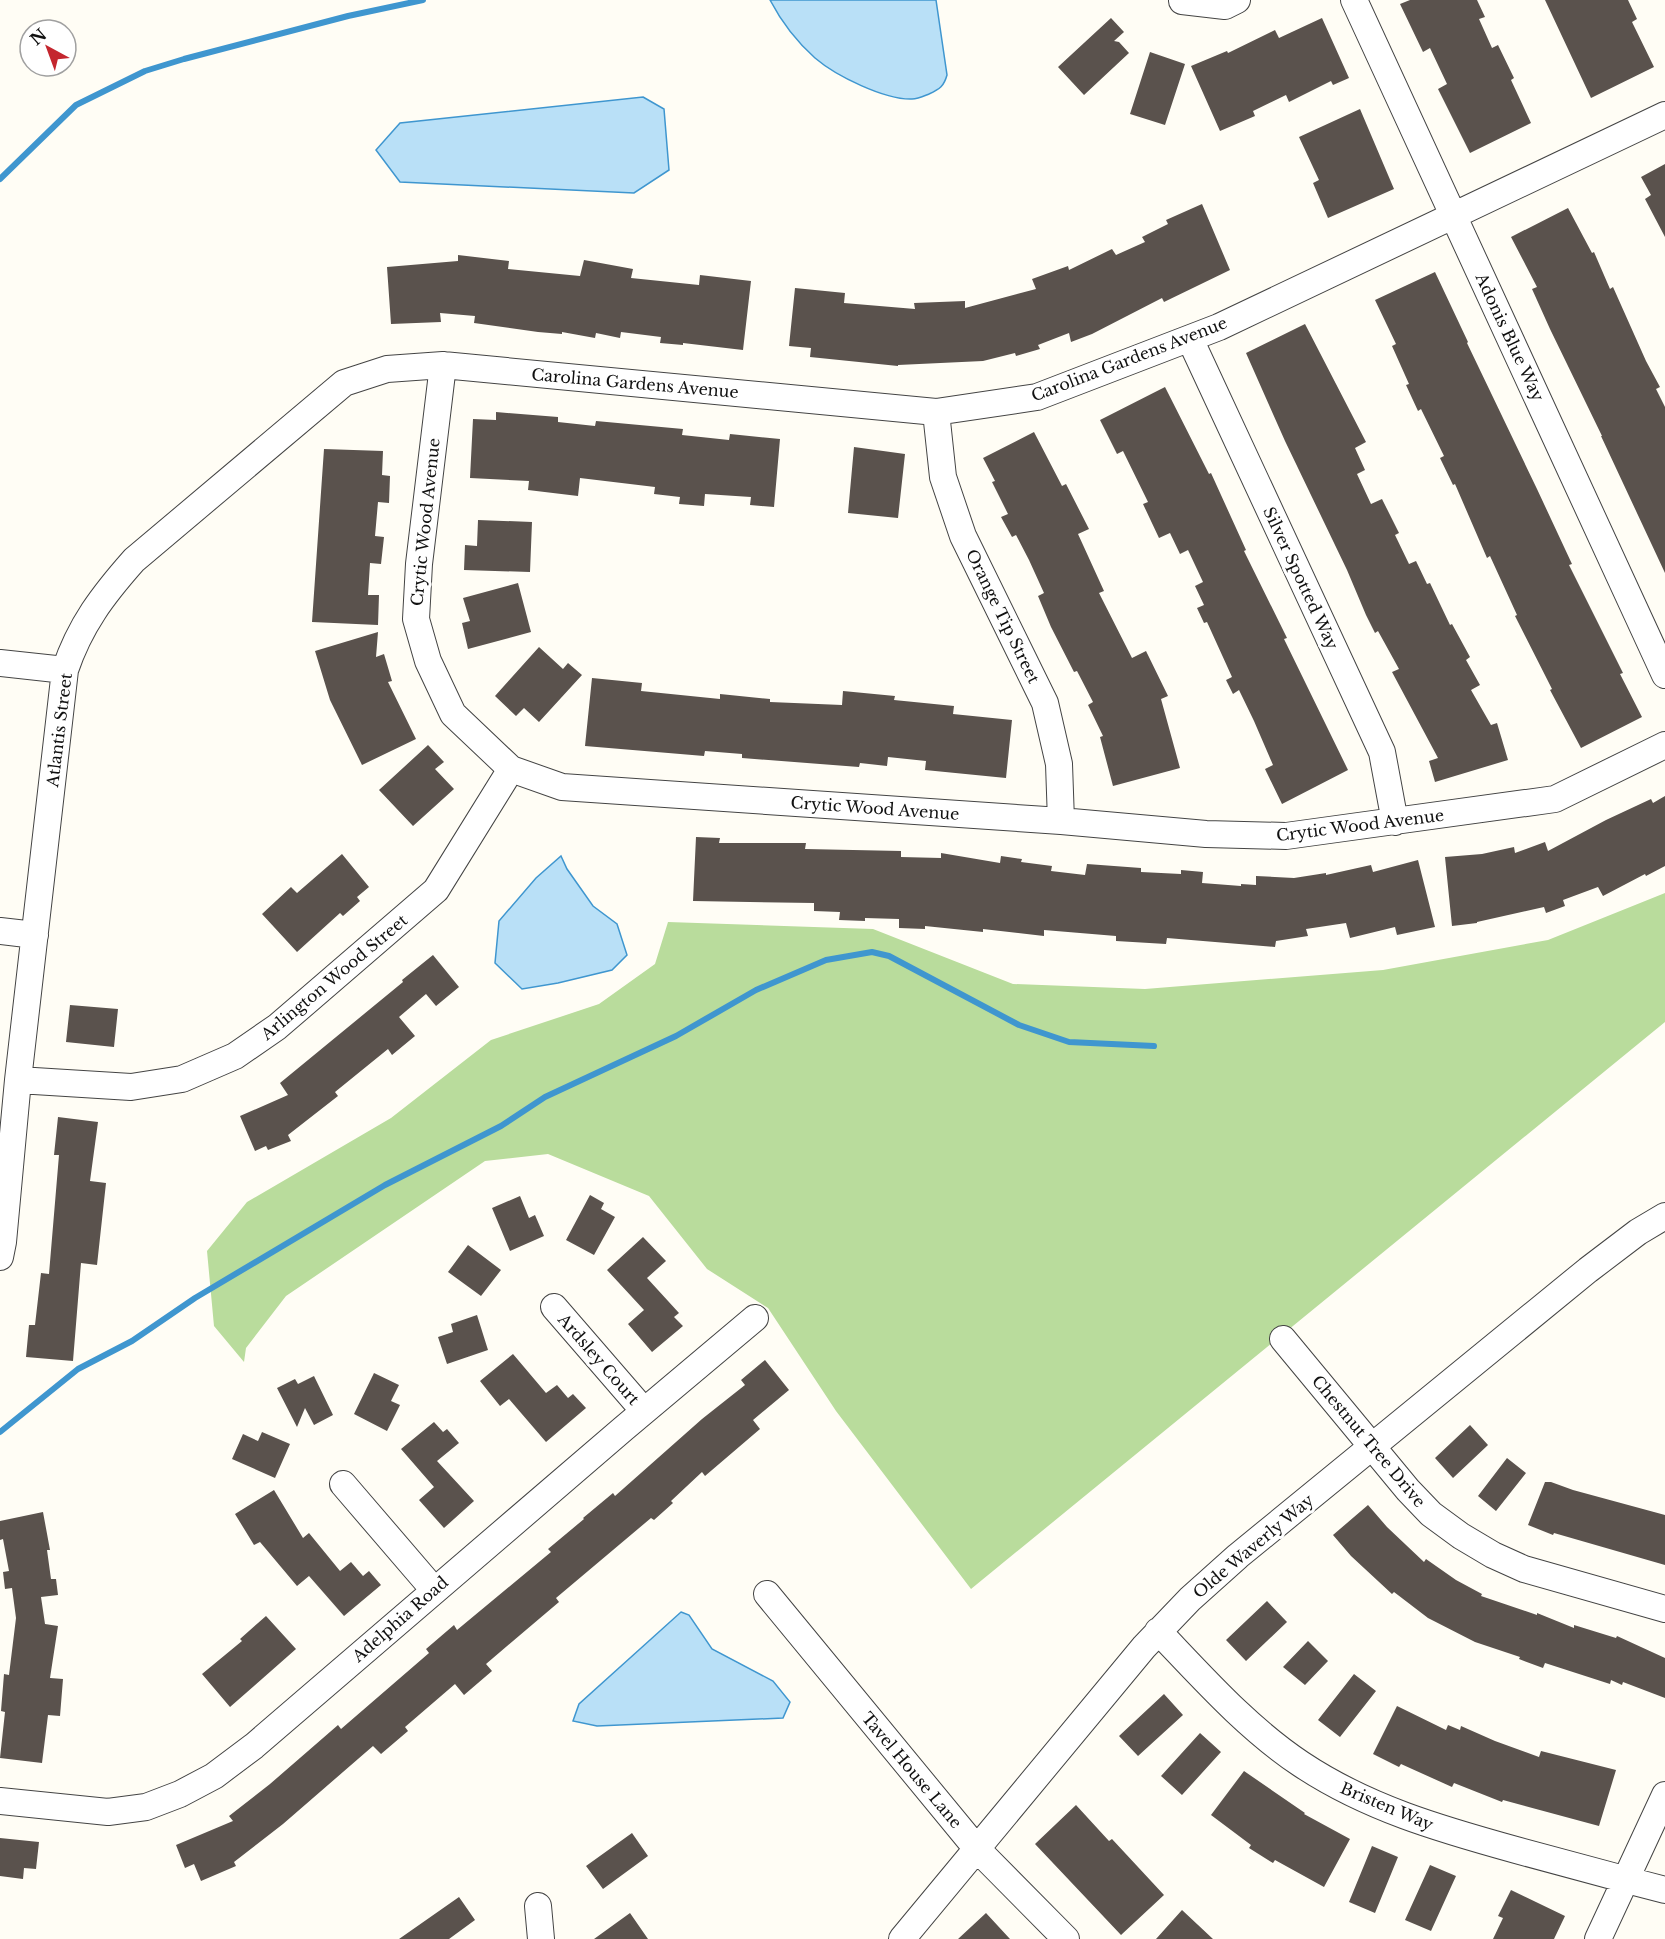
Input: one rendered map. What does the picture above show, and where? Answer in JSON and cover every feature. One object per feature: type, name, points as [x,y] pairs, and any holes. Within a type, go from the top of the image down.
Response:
[{"type":"street","points":[[1182,1],[1225,6],[1237,0]]},
{"type":"street","name":"Adonis Blue Way","points":[[1354,0],[1665,675]]},
{"type":"street","name":"Carolina Gardens Avenue","points":[[443,365],[936,412],[1036,398],[1190,339],[1665,115]]},
{"type":"street","name":"Silver Spotted Way","points":[[1190,339],[1382,752],[1395,822]]},
{"type":"street","name":"Crytic Wood Avenue","points":[[443,365],[419,564],[416,620],[428,661],[453,714],[511,769],[562,787],[1061,821],[1206,834],[1286,836],[1555,799],[1665,746]]},
{"type":"street","name":"Atlantis Street","points":[[1,1247],[65,670],[73,647],[88,618],[106,591],[135,560],[344,383],[387,369],[443,365]]},
{"type":"street","name":"Orange Tip Street","points":[[936,412],[943,477],[963,536],[1046,703],[1059,764],[1061,821]]},
{"type":"street","points":[[0,663],[65,670]]},
{"type":"street","name":"Arlington Wood Street","points":[[18,1080],[131,1087],[182,1079],[235,1056],[277,1027],[436,890],[511,769]]},
{"type":"street","points":[[0,932],[34,935]]},
{"type":"street","name":"Olde Waverly Way","points":[[902,1939],[1130,1663],[1158,1631],[1223,1569],[1588,1270],[1638,1232],[1665,1216]]},
{"type":"street","name":"Ardsley Court","points":[[554,1306],[644,1411]]},
{"type":"street","name":"Adelphia Road","points":[[0,1801],[108,1812],[146,1807],[180,1794],[214,1776],[254,1746],[755,1318]]},
{"type":"street","name":"Chestnut Tree Drive","points":[[1283,1339],[1408,1490],[1431,1514],[1461,1536],[1485,1551],[1524,1569],[1665,1609]]},
{"type":"street","points":[[343,1484],[434,1590]]},
{"type":"street","name":"Tavel House Lane","points":[[767,1594],[977,1849],[1066,1939]]},
{"type":"street","name":"Bristen Way","points":[[1158,1631],[1224,1699],[1263,1735],[1300,1763],[1343,1789],[1387,1810],[1441,1829],[1665,1890]]},
{"type":"street","points":[[1598,1939],[1665,1796]]},
{"type":"street","points":[[538,1906],[541,1939]]},
{"type":"green space","points":[[1665,893],[1665,1022],[971,1589],[836,1411],[768,1308],[707,1269],[649,1196],[548,1154],[485,1161],[286,1296],[246,1348],[244,1362],[214,1326],[207,1251],[247,1202],[391,1118],[491,1040],[599,1004],[655,964],[668,922],[873,929],[1013,984],[1145,989],[1383,970],[1548,940]]},
{"type":"water","points":[[770,0],[936,0],[947,75],[944,82],[933,92],[912,99],[888,96],[861,86],[824,65],[808,52],[779,16]]},
{"type":"water","points":[[643,97],[664,109],[669,170],[634,193],[400,182],[376,150],[400,123]]},
{"type":"water","points":[[561,856],[567,869],[593,906],[617,924],[627,955],[612,970],[522,989],[495,963],[499,921],[536,878]]},
{"type":"water","points":[[681,1612],[689,1615],[712,1649],[773,1681],[790,1702],[783,1718],[597,1726],[573,1721],[579,1704]]},
{"type":"building","points":[[1410,0],[1477,0],[1485,17],[1479,19],[1492,48],[1498,45],[1514,78],[1511,80],[1531,123],[1470,153],[1438,89],[1447,84],[1430,48],[1423,52],[1400,4]]},
{"type":"building","points":[[1545,0],[1628,0],[1637,19],[1632,22],[1654,67],[1591,98]]},
{"type":"building","points":[[1111,18],[1124,32],[1114,41],[1119,42],[1129,53],[1084,95],[1058,67]]},
{"type":"building","points":[[1322,18],[1349,78],[1333,85],[1331,81],[1289,102],[1286,95],[1253,111],[1255,116],[1220,131],[1191,66],[1227,51],[1228,53],[1275,30],[1279,38]]},
{"type":"building","points":[[1150,52],[1185,64],[1165,125],[1130,114]]},
{"type":"building","points":[[1360,109],[1394,189],[1328,218],[1313,183],[1319,180],[1299,137]]},
{"type":"building","points":[[1665,164],[1665,237],[1645,199],[1651,195],[1641,177]]},
{"type":"building","points":[[1202,204],[1230,270],[1164,302],[1162,298],[1092,334],[1071,342],[1069,333],[1038,345],[1040,349],[1016,356],[1015,353],[983,361],[898,366],[810,357],[811,348],[789,346],[795,288],[845,293],[844,303],[915,309],[914,303],[965,301],[965,308],[1036,289],[1032,279],[1068,266],[1069,270],[1112,249],[1116,255],[1145,242],[1142,237],[1168,224],[1166,220]]},
{"type":"building","points":[[1568,208],[1592,253],[1594,252],[1610,289],[1613,287],[1660,387],[1656,389],[1665,407],[1665,573],[1550,329],[1532,289],[1537,287],[1511,237]]},
{"type":"building","points":[[458,255],[509,261],[508,269],[580,276],[584,260],[633,269],[631,278],[699,285],[700,275],[751,281],[743,350],[683,343],[683,345],[660,343],[661,337],[621,332],[620,338],[596,333],[595,338],[562,332],[562,334],[538,332],[474,323],[475,316],[440,313],[441,322],[391,324],[387,267],[458,261]]},
{"type":"building","points":[[1435,272],[1572,564],[1569,565],[1623,673],[1620,674],[1642,717],[1581,748],[1550,690],[1552,689],[1515,616],[1517,615],[1490,556],[1487,558],[1455,484],[1453,485],[1440,458],[1444,456],[1421,409],[1418,411],[1406,385],[1409,384],[1392,346],[1396,344],[1375,300]]},
{"type":"building","points":[[1305,324],[1366,442],[1355,448],[1365,470],[1357,474],[1371,504],[1382,499],[1399,533],[1395,535],[1409,564],[1416,561],[1470,657],[1466,660],[1480,685],[1471,690],[1491,725],[1497,723],[1508,760],[1435,782],[1429,761],[1438,758],[1392,672],[1399,669],[1378,631],[1375,633],[1366,615],[1246,353]]},
{"type":"building","points":[[1165,387],[1209,474],[1211,473],[1246,550],[1244,551],[1287,638],[1284,639],[1348,770],[1282,804],[1265,769],[1273,765],[1254,721],[1239,690],[1233,694],[1226,680],[1232,677],[1207,622],[1204,623],[1197,608],[1204,605],[1195,586],[1203,582],[1188,550],[1180,554],[1170,533],[1159,538],[1143,504],[1148,502],[1123,451],[1117,454],[1100,420]]},
{"type":"building","points":[[496,412],[558,417],[558,422],[595,426],[596,421],[683,429],[682,435],[729,440],[730,434],[780,439],[774,507],[750,505],[751,497],[705,494],[704,506],[679,504],[680,497],[654,494],[655,487],[580,478],[578,496],[528,490],[529,481],[470,478],[473,419],[496,420]]},
{"type":"building","points":[[1034,432],[1062,486],[1066,484],[1089,529],[1078,534],[1104,591],[1099,593],[1132,658],[1146,651],[1168,696],[1161,699],[1180,768],[1113,786],[1100,737],[1103,736],[1088,705],[1093,702],[1077,671],[1074,672],[1051,627],[1038,596],[1044,593],[1029,560],[1016,535],[1012,537],[1001,517],[1008,514],[983,458]]},
{"type":"building","points":[[854,447],[905,454],[898,518],[848,513]]},
{"type":"building","points":[[324,449],[383,451],[382,475],[390,476],[389,503],[378,502],[375,536],[384,537],[381,564],[370,563],[368,595],[379,595],[378,625],[312,622]]},
{"type":"building","points":[[478,520],[532,522],[530,572],[464,570],[465,545],[477,546]]},
{"type":"building","points":[[518,583],[531,632],[468,649],[462,623],[470,621],[463,598]]},
{"type":"building","points":[[378,632],[376,657],[384,654],[392,681],[388,682],[416,739],[362,765],[330,700],[315,651]]},
{"type":"building","points":[[539,647],[563,669],[568,663],[582,675],[539,722],[524,708],[516,716],[495,696]]},
{"type":"building","points":[[592,678],[642,683],[641,691],[720,699],[720,694],[770,699],[770,702],[842,705],[843,691],[895,696],[894,700],[954,706],[953,714],[1012,720],[1006,778],[925,770],[926,761],[888,757],[887,766],[860,763],[859,767],[742,758],[742,754],[705,751],[704,756],[585,746]]},
{"type":"building","points":[[428,745],[444,762],[435,769],[454,789],[413,826],[379,790]]},
{"type":"building","points":[[1665,796],[1665,866],[1603,896],[1598,887],[1563,900],[1565,906],[1546,913],[1544,907],[1477,923],[1452,926],[1445,857],[1482,854],[1514,847],[1515,853],[1545,842],[1548,851],[1606,820],[1651,799],[1653,803]]},
{"type":"building","points":[[696,837],[720,838],[719,843],[806,843],[805,849],[901,851],[901,857],[941,858],[941,853],[1000,863],[1001,856],[1022,859],[1021,862],[1052,866],[1051,871],[1085,875],[1087,864],[1141,868],[1141,872],[1181,874],[1181,870],[1203,872],[1202,883],[1241,886],[1241,884],[1256,885],[1256,876],[1294,878],[1326,873],[1326,875],[1371,865],[1373,872],[1418,860],[1435,927],[1397,935],[1395,927],[1350,938],[1346,923],[1306,929],[1308,936],[1276,941],[1275,947],[1167,938],[1166,944],[1116,941],[1116,936],[1044,930],[1044,936],[983,929],[983,932],[925,926],[925,929],[899,928],[899,919],[839,920],[840,912],[814,911],[814,903],[693,901]]},
{"type":"building","points":[[342,854],[369,887],[357,897],[360,901],[343,916],[340,913],[297,952],[262,914],[291,887],[297,893]]},
{"type":"building","points":[[433,955],[459,987],[436,1006],[426,994],[399,1017],[415,1036],[392,1055],[388,1049],[335,1092],[338,1096],[288,1135],[291,1141],[268,1150],[266,1146],[255,1151],[240,1116],[288,1095],[280,1083]]},
{"type":"building","points":[[70,1005],[118,1009],[114,1047],[66,1042]]},
{"type":"building","points":[[58,1117],[98,1122],[90,1181],[106,1183],[97,1265],[81,1263],[73,1361],[26,1357],[29,1325],[35,1325],[41,1273],[49,1274],[59,1155],[54,1155]]},
{"type":"building","points":[[590,1195],[604,1203],[601,1209],[615,1217],[594,1255],[566,1240]]},
{"type":"building","points":[[520,1196],[529,1218],[535,1215],[544,1236],[510,1251],[492,1208]]},
{"type":"building","points":[[643,1237],[666,1261],[647,1278],[679,1313],[674,1317],[683,1326],[652,1352],[628,1324],[644,1310],[607,1270]]},
{"type":"building","points":[[468,1245],[501,1270],[481,1296],[448,1272]]},
{"type":"building","points":[[477,1315],[488,1350],[447,1364],[438,1337],[453,1332],[451,1324]]},
{"type":"building","points":[[513,1354],[546,1393],[557,1385],[568,1398],[573,1394],[586,1408],[546,1442],[509,1399],[500,1406],[480,1381]]},
{"type":"building","points":[[765,1360],[789,1390],[753,1420],[760,1429],[705,1476],[702,1472],[654,1520],[651,1518],[556,1598],[559,1602],[486,1664],[492,1671],[464,1695],[455,1684],[405,1727],[408,1731],[381,1754],[373,1746],[283,1824],[234,1862],[236,1866],[201,1881],[194,1864],[185,1868],[176,1845],[233,1821],[229,1816],[338,1725],[341,1729],[429,1653],[426,1649],[454,1625],[457,1630],[551,1552],[548,1549],[583,1518],[613,1493],[615,1496],[702,1419],[745,1385],[741,1380]]},
{"type":"building","points":[[374,1373],[399,1385],[391,1401],[400,1405],[387,1431],[354,1414]]},
{"type":"building","points":[[314,1376],[333,1415],[314,1425],[305,1408],[297,1427],[277,1388],[295,1379],[298,1384]]},
{"type":"building","points":[[434,1422],[443,1432],[447,1429],[459,1443],[437,1461],[474,1501],[444,1528],[419,1500],[434,1487],[401,1449]]},
{"type":"building","points":[[1470,1425],[1488,1445],[1453,1478],[1435,1458]]},
{"type":"building","points":[[262,1432],[290,1444],[275,1478],[232,1459],[243,1434],[258,1441]]},
{"type":"building","points":[[1507,1458],[1526,1473],[1496,1511],[1478,1496]]},
{"type":"building","points":[[1545,1482],[1665,1515],[1665,1565],[1554,1533],[1553,1535],[1528,1525]]},
{"type":"building","points":[[274,1490],[303,1538],[309,1533],[340,1571],[351,1562],[363,1576],[369,1571],[381,1585],[344,1616],[309,1576],[297,1586],[260,1542],[254,1545],[235,1514]]},
{"type":"building","points":[[1368,1505],[1387,1527],[1424,1562],[1426,1559],[1456,1580],[1482,1594],[1481,1596],[1537,1615],[1537,1613],[1574,1628],[1574,1625],[1616,1638],[1617,1636],[1665,1658],[1665,1698],[1623,1682],[1622,1685],[1611,1680],[1610,1684],[1545,1663],[1543,1668],[1519,1659],[1520,1657],[1475,1642],[1428,1618],[1394,1592],[1392,1594],[1351,1556],[1333,1535]]},
{"type":"building","points":[[43,1512],[50,1550],[47,1550],[51,1579],[56,1579],[58,1595],[41,1597],[45,1624],[58,1626],[50,1678],[63,1679],[60,1716],[48,1715],[42,1763],[0,1758],[5,1712],[1,1711],[4,1674],[9,1675],[16,1618],[12,1588],[5,1589],[3,1572],[9,1571],[3,1539],[0,1540],[0,1521]]},
{"type":"building","points":[[1267,1601],[1287,1622],[1246,1661],[1226,1640]]},
{"type":"building","points":[[266,1616],[296,1649],[230,1707],[202,1674],[242,1641],[240,1639]]},
{"type":"building","points":[[1308,1641],[1328,1661],[1305,1685],[1283,1667]]},
{"type":"building","points":[[1354,1674],[1376,1691],[1340,1737],[1318,1720]]},
{"type":"building","points":[[1164,1694],[1183,1715],[1138,1756],[1119,1736]]},
{"type":"building","points":[[1397,1706],[1446,1730],[1448,1725],[1460,1730],[1461,1726],[1539,1757],[1541,1751],[1616,1770],[1599,1826],[1503,1800],[1502,1802],[1454,1783],[1452,1787],[1401,1764],[1399,1767],[1373,1754]]},
{"type":"building","points":[[1200,1733],[1221,1752],[1182,1795],[1161,1776]]},
{"type":"building","points":[[1244,1771],[1304,1814],[1350,1839],[1324,1887],[1275,1860],[1273,1863],[1249,1848],[1251,1845],[1211,1815]]},
{"type":"building","points":[[1076,1805],[1109,1841],[1112,1839],[1164,1895],[1121,1935],[1035,1844]]},
{"type":"building","points":[[632,1833],[648,1856],[603,1889],[586,1866]]},
{"type":"building","points":[[0,1838],[39,1842],[36,1869],[24,1868],[23,1879],[0,1876]]},
{"type":"building","points":[[1372,1846],[1398,1857],[1375,1913],[1349,1902]]},
{"type":"building","points":[[1430,1865],[1456,1876],[1431,1931],[1405,1920]]},
{"type":"building","points":[[1511,1890],[1565,1916],[1554,1939],[1493,1939],[1503,1918],[1498,1916]]},
{"type":"building","points":[[459,1897],[475,1920],[449,1939],[399,1939]]},
{"type":"building","points":[[1182,1910],[1213,1939],[1156,1939]]},
{"type":"building","points":[[630,1913],[648,1939],[594,1939]]},
{"type":"building","points":[[986,1913],[1010,1939],[958,1939]]},
{"type":"waterway","points":[[0,179],[76,105],[145,71],[348,16],[423,0]]},
{"type":"waterway","points":[[0,1432],[78,1369],[132,1341],[195,1298],[385,1185],[501,1126],[545,1097],[676,1036],[756,990],[826,960],[872,952],[889,956],[1019,1025],[1069,1042],[1154,1046]]}]
